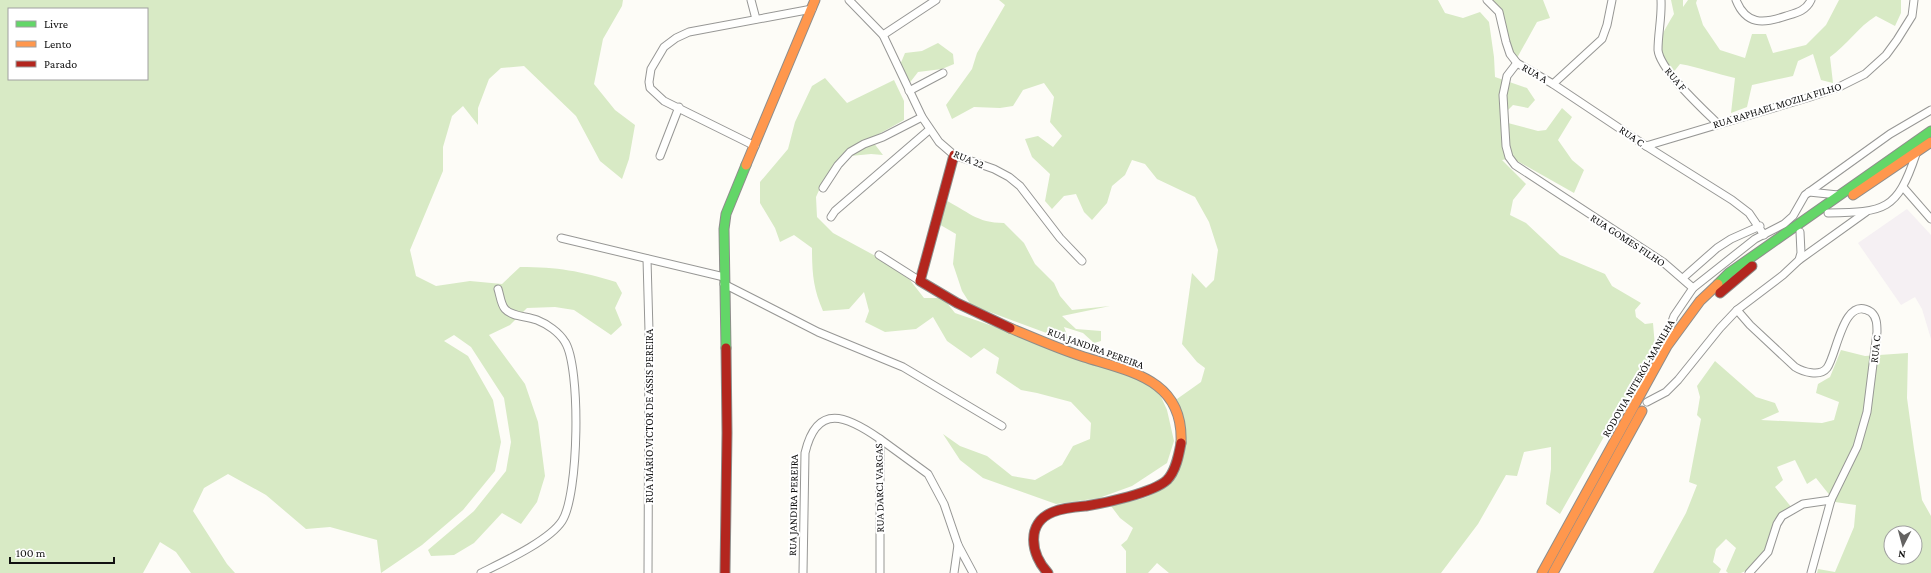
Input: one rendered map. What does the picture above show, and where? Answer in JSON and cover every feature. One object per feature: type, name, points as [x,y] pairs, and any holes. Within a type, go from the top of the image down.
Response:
[{"type":"main road","points":[[725,573],[726,429],[724,229],[726,214],[815,0]]},
{"type":"main road","name":"RODOVIA NITERÓI-MANILHA","points":[[1542,573],[1667,346],[1700,301],[1729,273],[1786,227],[1838,195],[1931,131]]},
{"type":"main road","name":"RODOVIA NITERÓI-MANILHA","points":[[1553,573],[1673,353],[1704,310],[1721,292],[1760,259],[1931,142]]},
{"type":"main road","points":[[920,282],[954,155]]},
{"type":"main road","points":[[1713,272],[1729,273]]},
{"type":"main road","name":"RUA JANDIRA PEREIRA","points":[[920,282],[976,312],[1040,340],[1101,363],[1134,372],[1150,381],[1166,394],[1173,403],[1181,429],[1181,449],[1174,468],[1166,481],[1148,490],[1112,500],[1056,510],[1047,514],[1037,523],[1033,533],[1033,548],[1048,573]]},
{"type":"street","points":[[751,0],[756,19]]},
{"type":"street","name":"RUA 22","points":[[849,0],[883,35],[922,117],[929,130],[939,142],[954,155],[994,169],[1009,177],[1020,186],[1060,238],[1082,261]]},
{"type":"street","points":[[883,35],[936,0]]},
{"type":"street","points":[[1487,0],[1499,12],[1510,54],[1517,63]]},
{"type":"street","points":[[1553,84],[1602,39],[1607,25],[1612,0]]},
{"type":"street","name":"RUA F","points":[[1661,0],[1662,20],[1658,51],[1661,58],[1668,71],[1718,124]]},
{"type":"street","points":[[1736,0],[1742,12],[1748,17],[1756,21],[1763,22],[1802,11],[1812,0]]},
{"type":"street","name":"RUA RAPHAEL MOZILA FILHO","points":[[1646,146],[1818,95],[1839,87],[1865,74],[1886,55],[1897,40],[1912,16],[1914,0]]},
{"type":"street","points":[[755,146],[679,107],[664,101],[650,88],[649,82],[651,69],[664,47],[676,38],[689,32],[812,9]]},
{"type":"street","name":"RUA A","points":[[1517,63],[1553,84]]},
{"type":"street","name":"RUA GOMES FILHO","points":[[1517,63],[1507,76],[1503,94],[1506,146],[1509,157],[1515,165],[1524,173],[1663,262],[1693,288]]},
{"type":"street","points":[[910,92],[943,73]]},
{"type":"street","name":"RUA C","points":[[1553,84],[1646,146],[1732,200],[1749,213],[1760,226],[1764,235]]},
{"type":"street","points":[[660,156],[679,107]]},
{"type":"street","points":[[1667,346],[1670,327],[1674,316],[1693,288],[1755,239],[1786,227],[1802,198],[1809,192],[1890,134],[1931,110]]},
{"type":"street","points":[[823,188],[838,165],[850,152],[922,117]]},
{"type":"street","points":[[831,217],[835,211],[929,130]]},
{"type":"street","points":[[1828,213],[1866,212],[1885,206],[1893,200],[1903,187],[1917,152]]},
{"type":"street","points":[[1903,187],[1931,219]]},
{"type":"street","points":[[1809,192],[1838,195]]},
{"type":"street","points":[[1647,402],[1666,392],[1678,380],[1720,328],[1737,310],[1783,275],[1799,260],[1866,212]]},
{"type":"street","points":[[1683,278],[1717,248],[1731,239],[1760,226]]},
{"type":"street","points":[[1799,260],[1801,253],[1800,232]]},
{"type":"street","points":[[561,238],[647,259],[724,281],[818,332],[903,367],[1002,426]]},
{"type":"street","points":[[879,255],[920,282]]},
{"type":"street","name":"RUA MÁRIO VICTOR DE ASSIS PEREIRA","points":[[647,259],[649,331],[648,573]]},
{"type":"street","points":[[481,573],[545,538],[563,520],[573,488],[575,460],[575,416],[572,368],[565,342],[553,328],[537,320],[510,313],[505,309],[498,289]]},
{"type":"street","name":"RUA C","points":[[1737,310],[1750,325],[1795,367],[1802,371],[1813,372],[1821,372],[1827,368],[1848,316],[1860,310],[1869,311],[1874,315],[1877,332],[1867,412],[1856,447],[1830,500],[1811,573]]},
{"type":"street","name":"RUA JANDIRA PEREIRA","points":[[803,573],[805,453],[808,440],[813,430],[822,421],[834,418],[848,420]]},
{"type":"street","name":"RUA DARCI VARGAS","points":[[848,420],[880,439],[880,573]]},
{"type":"street","points":[[880,439],[928,474],[944,504],[958,545],[973,573]]},
{"type":"street","points":[[1750,573],[1768,552],[1777,524],[1782,516],[1803,504],[1830,500]]},
{"type":"street","points":[[954,573],[958,545]]},
{"type":"shaded area","points":[[1907,209],[1931,235],[1931,339],[1922,309],[1915,297],[1901,305],[1858,243]]},
{"type":"green space","points":[[0,0],[623,0],[622,6],[603,39],[594,84],[615,110],[635,125],[629,159],[622,179],[600,161],[576,116],[524,66],[501,68],[489,79],[478,108],[478,125],[463,106],[452,116],[443,147],[443,171],[410,250],[416,276],[436,286],[470,281],[502,284],[520,267],[534,267],[569,270],[603,278],[616,282],[622,293],[615,308],[622,325],[611,335],[574,310],[555,307],[527,308],[510,325],[489,335],[525,384],[538,422],[545,476],[537,502],[521,524],[502,513],[474,543],[454,555],[431,556],[428,550],[474,511],[506,471],[511,442],[504,398],[471,347],[454,335],[444,341],[468,356],[493,400],[501,442],[495,471],[463,510],[422,545],[381,573],[377,540],[330,527],[306,529],[266,495],[228,474],[204,488],[193,511],[227,564],[235,573],[191,573],[176,552],[160,542],[143,573],[0,573]]},
{"type":"green space","points":[[999,0],[1438,0],[1445,13],[1463,18],[1480,12],[1489,22],[1495,77],[1527,88],[1535,100],[1528,108],[1513,105],[1508,110],[1508,123],[1538,131],[1546,130],[1562,108],[1572,117],[1558,140],[1572,160],[1584,170],[1574,193],[1512,158],[1502,160],[1526,184],[1513,200],[1510,215],[1526,223],[1560,255],[1605,274],[1612,286],[1641,303],[1635,310],[1636,317],[1645,324],[1653,323],[1655,347],[1560,514],[1546,504],[1551,469],[1551,447],[1524,452],[1517,476],[1506,475],[1478,524],[1441,573],[1169,573],[1157,563],[1148,573],[1126,573],[1126,551],[1121,545],[1127,540],[1133,528],[1120,518],[1111,506],[1135,501],[1149,496],[1163,488],[1173,478],[1180,467],[1184,455],[1185,441],[1181,413],[1177,399],[1201,382],[1205,368],[1197,362],[1182,344],[1192,273],[1206,288],[1214,280],[1218,250],[1209,222],[1195,197],[1157,179],[1145,164],[1132,160],[1125,175],[1112,186],[1107,203],[1092,220],[1084,212],[1076,194],[1064,196],[1052,209],[1045,201],[1050,174],[1032,157],[1025,139],[1038,136],[1053,147],[1062,136],[1050,122],[1054,97],[1044,83],[1023,90],[1013,106],[1000,108],[974,107],[952,119],[946,105],[972,69],[977,53],[1005,5]]},
{"type":"green space","points":[[1483,0],[1543,0],[1550,18],[1537,22],[1517,58],[1502,35],[1495,11]]},
{"type":"green space","points":[[1671,0],[1683,0],[1683,7],[1688,0],[1697,0],[1696,3],[1703,25],[1720,50],[1745,58],[1752,34],[1766,34],[1773,53],[1806,45],[1826,25],[1839,0],[1901,0],[1901,13],[1895,26],[1876,16],[1864,25],[1830,57],[1833,83],[1821,80],[1813,54],[1798,61],[1793,76],[1752,85],[1747,107],[1731,113],[1735,78],[1680,64],[1672,74],[1661,49],[1664,32],[1674,14]]},
{"type":"green space","points":[[938,43],[953,54],[954,64],[942,69],[918,72],[908,85],[900,65],[905,53],[922,51]]},
{"type":"green space","points":[[825,78],[847,103],[894,80],[904,101],[904,120],[877,135],[873,142],[883,155],[871,154],[840,157],[824,179],[816,197],[817,217],[833,233],[881,259],[910,280],[924,298],[943,298],[955,313],[1117,369],[1158,390],[1167,410],[1174,441],[1167,463],[1132,486],[1099,498],[1056,504],[983,478],[960,460],[943,434],[960,446],[987,456],[1012,476],[1035,480],[1062,465],[1073,446],[1090,439],[1091,423],[1071,402],[1021,390],[996,373],[999,358],[984,348],[971,358],[947,341],[933,317],[916,329],[885,332],[865,322],[869,311],[864,292],[849,309],[823,311],[817,295],[814,280],[812,248],[794,235],[780,242],[775,228],[760,203],[760,182],[788,149],[795,122],[812,86]]},
{"type":"green space","points":[[945,200],[979,219],[1004,223],[1024,243],[1035,264],[1054,283],[1060,296],[1072,310],[1110,306],[1062,316],[1076,329],[1101,331],[1101,341],[1094,343],[1083,333],[1064,327],[1071,346],[1060,338],[971,305],[962,291],[953,264],[956,234],[937,223]]},
{"type":"green space","points":[[1841,350],[1865,356],[1908,353],[1907,398],[1914,449],[1922,500],[1931,516],[1931,573],[1817,573],[1818,569],[1835,572],[1854,527],[1856,505],[1835,502],[1816,478],[1807,484],[1795,460],[1777,467],[1783,480],[1775,487],[1792,508],[1774,520],[1764,554],[1748,570],[1741,573],[1728,573],[1726,571],[1736,548],[1726,539],[1716,549],[1713,562],[1721,569],[1719,573],[1653,573],[1686,513],[1697,485],[1689,482],[1701,419],[1697,415],[1700,397],[1697,386],[1715,361],[1756,397],[1775,403],[1779,412],[1761,420],[1822,423],[1834,420],[1839,402],[1816,393],[1818,384],[1830,377]]},
{"type":"traffic: fast","points":[[1718,284],[1729,273],[1931,131]]},
{"type":"traffic: fast","points":[[726,348],[724,229],[726,214],[746,165]]},
{"type":"traffic: slow","points":[[746,165],[815,0]]},
{"type":"traffic: slow","points":[[1853,195],[1931,142]]},
{"type":"traffic: slow","points":[[1542,573],[1667,346],[1700,301],[1718,284]]},
{"type":"traffic: slow","points":[[1010,328],[1084,357],[1137,374],[1152,382],[1164,392],[1174,405],[1180,422],[1181,443]]},
{"type":"traffic: slow","points":[[1553,573],[1642,411]]},
{"type":"traffic: jam","points":[[954,155],[920,281],[957,303],[1010,328]]},
{"type":"traffic: jam","points":[[1720,293],[1752,266]]},
{"type":"traffic: jam","points":[[725,573],[727,433],[726,348]]},
{"type":"traffic: jam","points":[[1048,573],[1042,566],[1038,557],[1034,540],[1035,531],[1038,524],[1044,517],[1053,512],[1069,508],[1094,505],[1128,497],[1160,485],[1167,480],[1173,472],[1181,443]]}]
